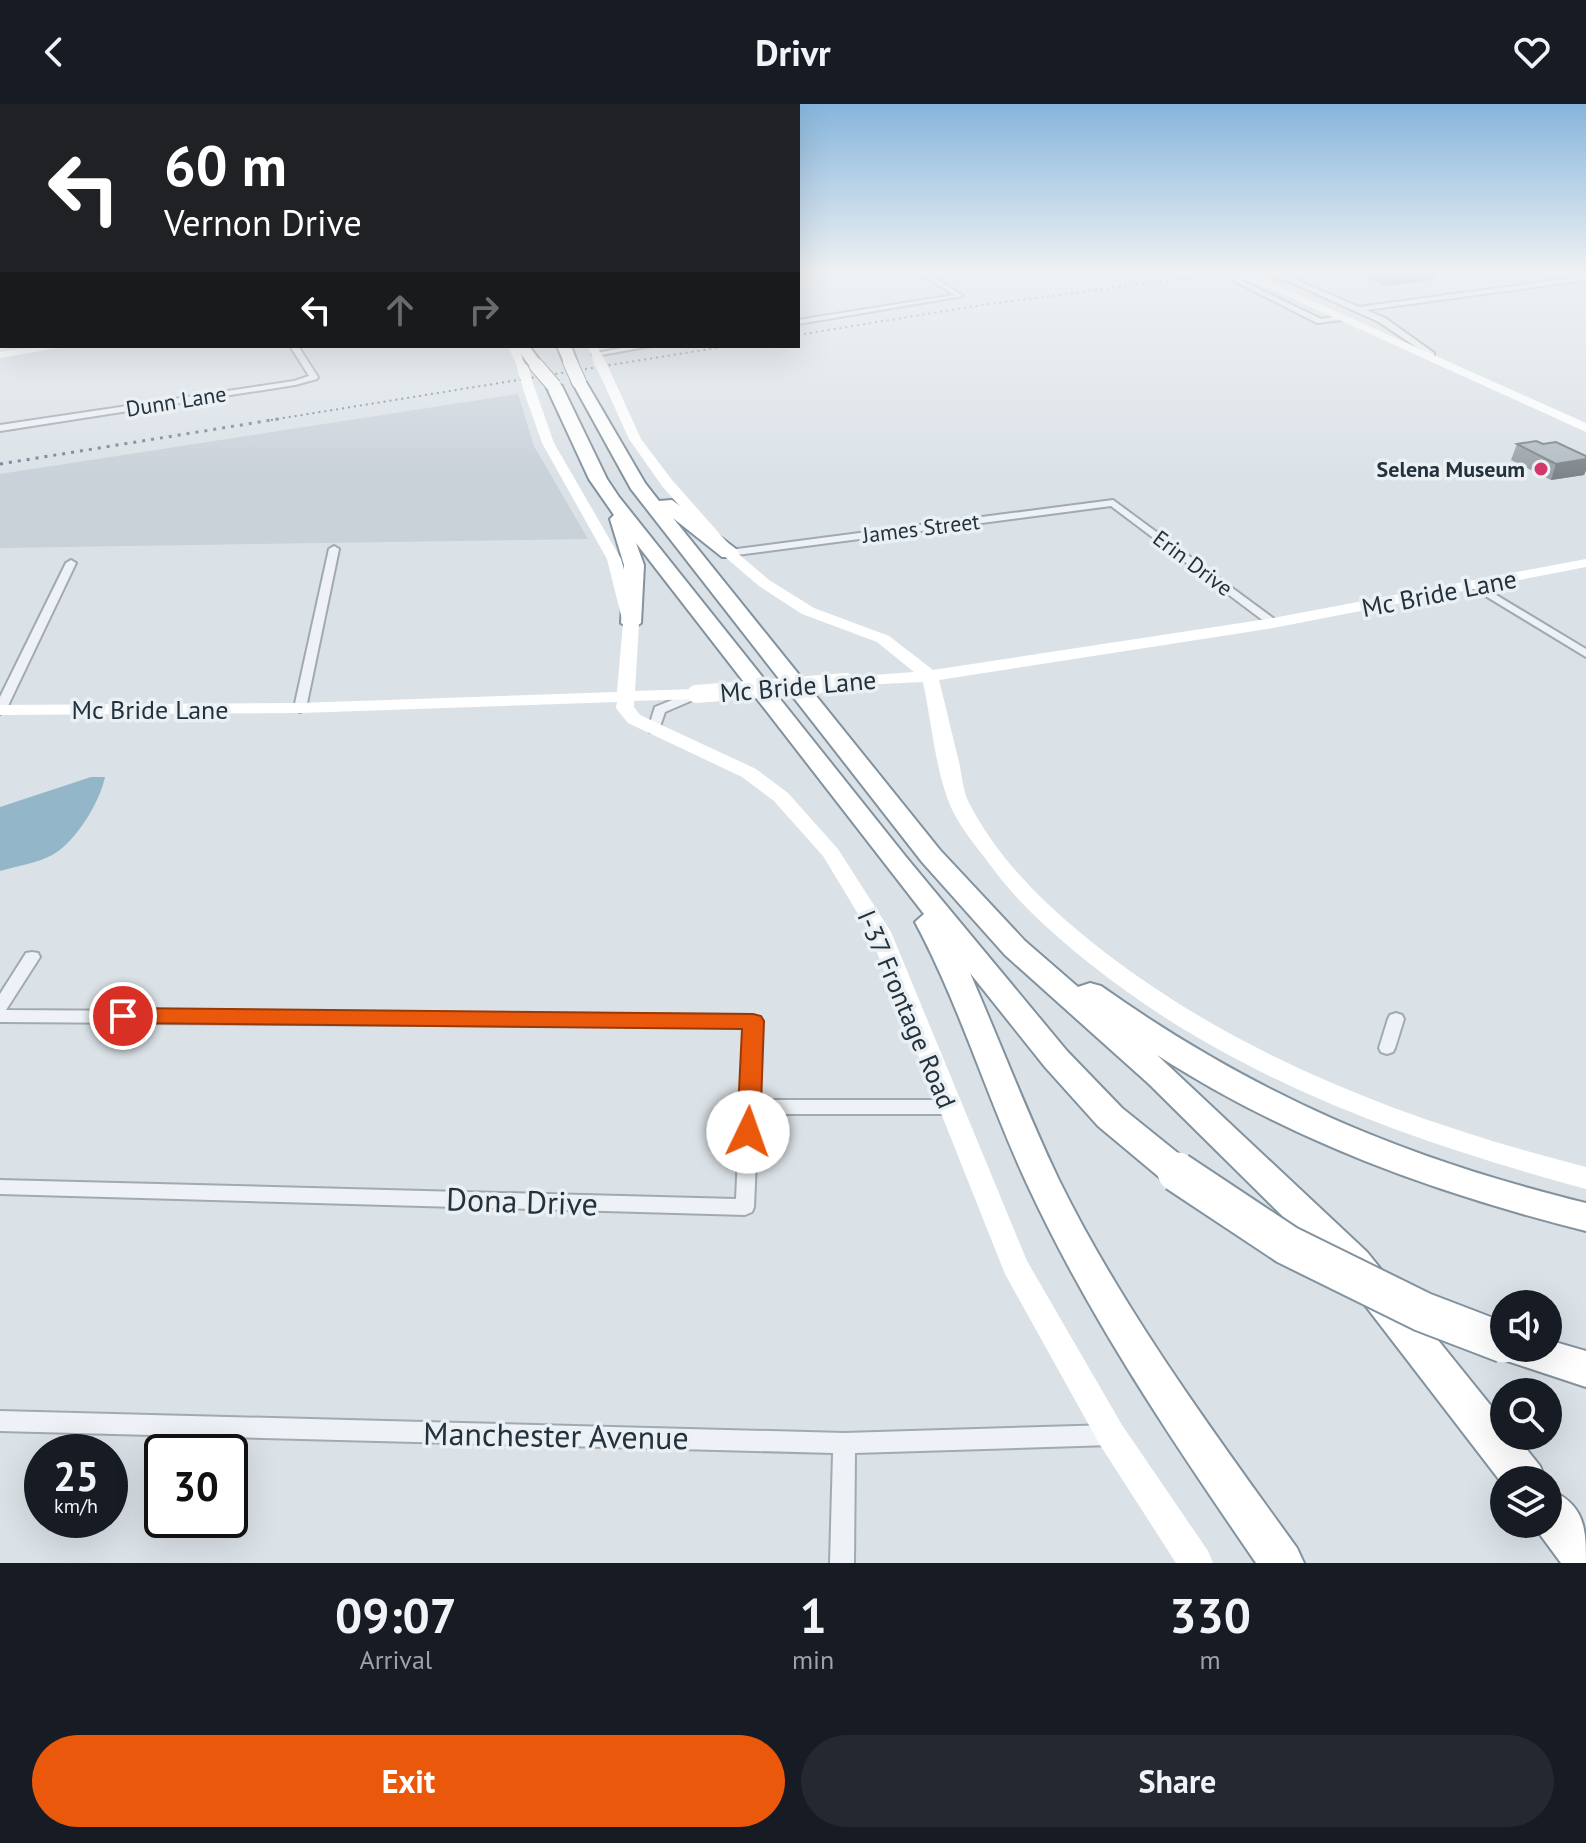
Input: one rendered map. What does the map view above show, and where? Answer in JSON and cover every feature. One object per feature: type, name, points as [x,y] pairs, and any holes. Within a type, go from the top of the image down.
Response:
[{"type":"highway","points":[[523,348],[554,386],[598,479],[613,501],[914,859],[1160,1076],[1354,1263],[1514,1466]]},
{"type":"highway","points":[[536,366],[541,348]]},
{"type":"highway","points":[[586,355],[583,381],[590,404],[637,485],[914,859],[1056,1059],[1110,1117],[1177,1172],[1287,1245],[1423,1312],[1490,1338]]},
{"type":"highway","points":[[611,442],[656,496],[729,553]]},
{"type":"highway","points":[[613,501],[634,565],[631,623]]},
{"type":"highway","points":[[914,859],[959,875],[1050,961],[1122,1018],[1221,1080],[1322,1131],[1429,1172],[1586,1217]]},
{"type":"highway","points":[[914,859],[950,960],[1044,1184],[1115,1313],[1217,1471],[1282,1563]]},
{"type":"highway","points":[[1562,1362],[1586,1369]]},
{"type":"highway","points":[[1562,1529],[1586,1561]]},
{"type":"main road","points":[[1395,341],[1586,428]]},
{"type":"main road","points":[[1399,341],[1444,364]]},
{"type":"main road","points":[[0,355],[50,348]]},
{"type":"main road","points":[[515,348],[536,366],[529,389],[549,444],[614,559],[631,623],[625,699]]},
{"type":"main road","points":[[586,355],[606,375],[635,439],[667,483],[729,553],[764,583],[808,611],[883,639],[930,676],[958,801],[1015,884],[1061,929],[1134,987],[1236,1050],[1328,1093],[1455,1140],[1586,1178]]},
{"type":"main road","name":"Mc Bride Lane","points":[[0,710],[300,708],[625,699],[930,676],[1273,623],[1478,587],[1586,563]]},
{"type":"main road","name":"I-37 Frontage Road","points":[[625,699],[628,713],[654,729],[749,773],[781,797],[831,853],[880,932],[1015,1266],[1111,1435],[1196,1563]]},
{"type":"street","points":[[1412,341],[1431,355]]},
{"type":"street","name":"Dunn Lane","points":[[0,428],[295,383],[314,377],[295,348]]},
{"type":"street","points":[[586,355],[633,348]]},
{"type":"street","name":"James Street","points":[[729,553],[1113,503]]},
{"type":"street","name":"Erin Drive","points":[[1113,503],[1273,623]]},
{"type":"street","points":[[300,708],[334,549]]},
{"type":"street","points":[[0,710],[71,563]]},
{"type":"street","points":[[1478,587],[1586,654]]},
{"type":"street","points":[[654,729],[659,710],[696,694]]},
{"type":"street","points":[[0,1007],[32,957]]},
{"type":"street","points":[[0,1016],[753,1021],[749,1107],[949,1107]]},
{"type":"street","points":[[1387,1048],[1396,1019]]},
{"type":"street","name":"Dona Drive","points":[[0,1187],[745,1207],[749,1107]]},
{"type":"street","name":"Manchester Avenue","points":[[0,1421],[844,1443],[1111,1435]]},
{"type":"street","points":[[842,1563],[844,1443]]},
{"type":"shaded area","points":[[518,394],[534,446],[588,539],[0,548],[0,474]]},
{"type":"water","points":[[91,777],[105,777],[92,809],[71,840],[48,857],[0,871],[0,807]]},
{"type":"building","points":[[1536,441],[1543,444],[1556,442],[1586,456],[1586,459],[1556,464],[1517,444]]},
{"type":"railway","points":[[271,420],[716,348]]},
{"type":"railway","points":[[0,464],[284,418]]},
{"type":"place","name":"Selena Museum","points":[[1541,469]]},
{"type":"route","points":[[123,1016],[753,1021],[748,1132]]}]
